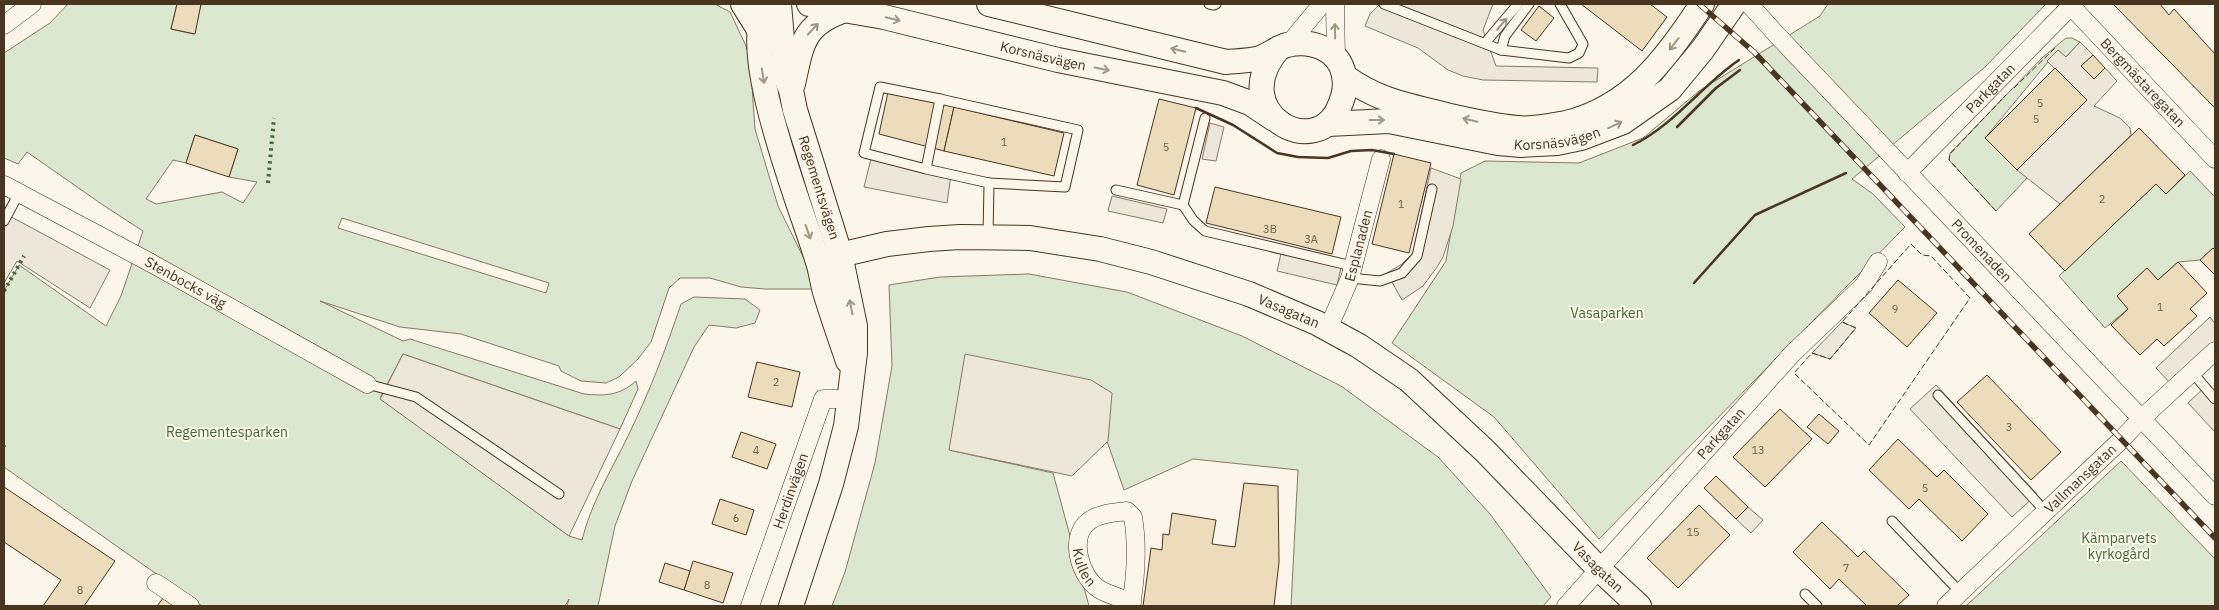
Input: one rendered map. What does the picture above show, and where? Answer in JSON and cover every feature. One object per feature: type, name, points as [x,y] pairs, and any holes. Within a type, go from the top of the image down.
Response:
[{"type":"street","points":[[4,25],[32,4]]},
{"type":"street","points":[[743,4],[758,28]]},
{"type":"street","points":[[758,28],[766,8],[771,4]]},
{"type":"street","name":"Regementsvägen","points":[[779,4],[785,75],[791,90],[829,257]]},
{"type":"street","name":"Korsnäsvägen","points":[[809,4],[884,17],[1058,60],[1223,93],[1250,103],[1274,119]]},
{"type":"street","points":[[990,4],[1226,62],[1262,57],[1284,46],[1314,44],[1324,48],[1340,67]]},
{"type":"street","points":[[1322,4],[1284,46],[1269,59],[1262,77],[1264,102],[1274,119],[1289,129],[1317,129],[1328,124],[1342,101],[1335,4]]},
{"type":"street","name":"Korsnäsvägen","points":[[1340,67],[1362,88],[1386,100],[1478,122],[1518,128],[1547,127],[1583,118],[1608,108],[1631,92],[1654,70],[1702,4]]},
{"type":"street","name":"Korsnäsvägen","points":[[1328,124],[1389,120],[1498,143],[1521,146],[1557,143],[1581,138],[1623,122],[1670,89],[1703,49],[1734,4]]},
{"type":"street","name":"Promenaden","points":[[1749,4],[1885,150],[2215,496]]},
{"type":"street","name":"Bergmästaregatan","points":[[2072,5],[2215,159]]},
{"type":"street","name":"Parkgatan","points":[[1908,172],[2072,5]]},
{"type":"street","points":[[791,90],[803,41],[814,26],[832,15],[845,10]]},
{"type":"street","name":"Regementsvägen","points":[[758,28],[761,70],[767,105],[855,326],[846,426],[831,484],[791,606]]},
{"type":"street","name":"Esplanaden","points":[[1328,329],[1351,272],[1381,159]]},
{"type":"street","name":"Stenbocks väg","points":[[11,189],[151,263],[367,384]]},
{"type":"street","name":"Vasagatan","points":[[829,257],[887,244],[928,239],[1030,238],[1066,242],[1151,262],[1249,294],[1328,329],[1359,346],[1409,380],[1485,451],[1599,570],[1639,606]]},
{"type":"street","name":"Parkgatan","points":[[1566,606],[1792,354],[1864,285],[1878,262]]},
{"type":"street","name":"Vallmansgatan","points":[[1946,606],[2141,419],[2215,351]]},
{"type":"street","name":"Herdinvägen","points":[[750,606],[823,399],[849,399]]},
{"type":"street","name":"Kullen","points":[[1127,511],[1133,516],[1136,530],[1136,568],[1131,604],[1099,590],[1088,578],[1081,566],[1078,542],[1083,527],[1098,516],[1127,511]]},
{"type":"street","points":[[156,583],[190,606]]},
{"type":"lane","points":[[1209,4],[1214,6],[1216,4]]},
{"type":"lane","points":[[1384,4],[1501,50],[1569,58],[1579,53],[1583,44],[1560,4]]},
{"type":"lane","points":[[1485,44],[1518,4]]},
{"type":"lane","points":[[1501,50],[1505,36],[1530,4]]},
{"type":"lane","points":[[880,87],[940,99],[1078,130],[1065,187],[989,183],[864,153],[880,87]]},
{"type":"lane","points":[[926,169],[940,99]]},
{"type":"lane","points":[[1183,205],[1205,118]]},
{"type":"lane","points":[[988,237],[989,183]]},
{"type":"lane","points":[[4,221],[11,189]]},
{"type":"lane","points":[[1116,190],[1183,205],[1205,231],[1380,281],[1402,273],[1417,256],[1432,189]]},
{"type":"lane","points":[[2192,372],[2215,398]]},
{"type":"lane","points":[[367,384],[416,397],[559,494]]},
{"type":"lane","points":[[1938,395],[2046,512]]},
{"type":"lane","points":[[1892,522],[1960,592]]},
{"type":"lane","points":[[1805,594],[1817,606]]},
{"type":"green space","name":"Regementesparken","points":[[68,4],[177,4],[171,29],[194,34],[201,5],[198,4],[715,4],[730,12],[746,46],[750,58],[755,129],[778,206],[818,287],[813,289],[765,289],[741,287],[710,278],[680,278],[669,288],[651,342],[638,359],[619,377],[606,383],[581,381],[561,371],[559,366],[461,334],[400,327],[320,301],[403,341],[410,339],[584,394],[612,394],[624,390],[636,381],[638,389],[620,429],[403,354],[380,398],[569,536],[582,540],[596,500],[650,387],[681,304],[694,297],[745,299],[760,310],[755,323],[736,328],[709,325],[694,347],[632,481],[615,526],[598,606],[567,606],[569,599],[565,606],[202,606],[4,467],[4,448],[6,446],[4,445],[4,291],[19,265],[106,326],[121,296],[143,231],[27,152],[18,164],[4,158],[4,53],[50,23]],"holes":[[[195,135],[238,149],[229,177],[257,182],[243,203],[222,192],[156,204],[146,199],[173,160],[186,163]],[[342,218],[549,283],[546,293],[338,228]]]},
{"type":"green space","name":"Vasaparken","points":[[1828,4],[2046,4],[1985,67],[1852,179],[1873,194],[1905,227],[1599,539],[1494,417],[1392,343],[1446,261],[1461,173],[1485,161],[1579,163],[1643,138],[1699,91],[1820,16]]},
{"type":"green space","points":[[2066,38],[2072,38],[2080,42],[2066,57],[2058,50],[1985,138],[2027,178],[1996,211],[1949,160],[1950,153],[2043,57]]},
{"type":"green space","points":[[2190,171],[2215,197],[2215,250],[2213,248],[2200,260],[2178,262],[2158,280],[2147,268],[2117,296],[2128,309],[2105,328],[2059,276],[2156,184],[2166,194]]},
{"type":"green space","points":[[1029,274],[1127,292],[1242,336],[1341,386],[1438,457],[1490,514],[1551,597],[1543,606],[1291,606],[1298,470],[1193,459],[1124,490],[1101,424],[949,450],[1053,473],[1089,606],[832,606],[845,572],[875,463],[892,366],[889,285],[940,277]]},
{"type":"green space","name":"Kämparvets kyrkogård","points":[[2121,461],[2215,559],[2215,606],[1966,606]]},
{"type":"shaded area","points":[[1380,4],[1493,4],[1483,30],[1496,66],[1598,68],[1597,82],[1483,80],[1463,76],[1448,70],[1418,48],[1365,26],[1370,14]]},
{"type":"shaded area","points":[[2080,42],[2093,55],[2082,66],[2094,79],[2105,68],[2117,81],[2094,106],[2120,118],[2130,128],[2131,135],[2060,204],[2017,170],[2087,100],[2047,61],[2058,50],[2066,57]]},
{"type":"shaded area","points":[[1210,123],[1224,127],[1216,161],[1202,159]]},
{"type":"shaded area","points":[[872,155],[951,175],[947,203],[864,187]]},
{"type":"shaded area","points":[[1431,168],[1461,179],[1453,226],[1443,257],[1437,267],[1423,286],[1402,300],[1387,273],[1402,264],[1413,253]]},
{"type":"shaded area","points":[[1112,196],[1167,209],[1163,223],[1108,211]]},
{"type":"shaded area","points":[[4,213],[110,270],[90,308],[17,261],[4,283]]},
{"type":"shaded area","points":[[1283,245],[1343,259],[1337,285],[1277,271]]},
{"type":"shaded area","points":[[2210,317],[2215,324],[2215,343],[2171,384],[2156,368]]},
{"type":"shaded area","points":[[1842,322],[1856,328],[1830,359],[1812,353]]},
{"type":"shaded area","points":[[403,354],[620,429],[569,536],[380,399]]},
{"type":"shaded area","points":[[965,354],[1091,380],[1112,393],[1108,441],[1072,476],[949,450]]},
{"type":"shaded area","points":[[1936,385],[2037,494],[2012,517],[1910,409]]},
{"type":"shaded area","points":[[2207,385],[2215,394],[2215,432],[2188,403]]},
{"type":"shaded area","points":[[1748,507],[1763,520],[1751,533],[1736,519]]},
{"type":"building","points":[[177,4],[201,4],[195,34],[171,29]]},
{"type":"building","points":[[1581,4],[1650,4],[1667,17],[1642,51]]},
{"type":"building","points":[[2113,4],[2160,4],[2169,15],[2174,9],[2215,54],[2215,108]]},
{"type":"building","points":[[1539,6],[1554,18],[1536,41],[1521,30]]},
{"type":"building","points":[[2093,55],[2105,68],[2094,79],[2081,66]]},
{"type":"building","points":[[2055,68],[2087,100],[2017,170],[1985,138]]},
{"type":"building","points":[[888,92],[954,107],[944,151],[879,134]]},
{"type":"building","points":[[1159,99],[1196,108],[1174,195],[1137,185]]},
{"type":"building","points":[[954,107],[1064,133],[1054,176],[944,151]]},
{"type":"building","points":[[2139,128],[2185,175],[2166,194],[2156,184],[2065,271],[2029,234]]},
{"type":"building","points":[[195,135],[238,149],[229,177],[186,163]]},
{"type":"building","points":[[1394,154],[1431,163],[1409,253],[1372,244]]},
{"type":"building","points":[[1215,187],[1341,217],[1332,254],[1206,223]]},
{"type":"building","points":[[2213,248],[2215,250],[2215,275],[2200,260]]},
{"type":"building","points":[[2178,262],[2207,293],[2190,309],[2197,316],[2164,346],[2157,339],[2140,355],[2111,325],[2128,309],[2117,296],[2147,268],[2158,280]]},
{"type":"building","points":[[1898,280],[1937,313],[1907,347],[1869,313]]},
{"type":"building","points":[[757,362],[800,372],[792,407],[748,397]]},
{"type":"building","points":[[1987,375],[2061,452],[2031,480],[1957,402]]},
{"type":"building","points":[[1780,409],[1812,439],[1765,487],[1733,457]]},
{"type":"building","points":[[1819,414],[1839,431],[1828,444],[1807,427]]},
{"type":"building","points":[[741,432],[776,444],[767,469],[732,457]]},
{"type":"building","points":[[1898,439],[1937,477],[1944,470],[1988,514],[1962,541],[1919,499],[1909,509],[1869,470]]},
{"type":"building","points":[[1716,476],[1748,507],[1736,519],[1704,488]]},
{"type":"building","points":[[1244,483],[1278,486],[1279,562],[1274,606],[1143,606],[1151,548],[1162,550],[1163,534],[1169,535],[1172,513],[1216,520],[1212,544],[1235,547]]},
{"type":"building","points":[[4,487],[115,561],[84,606],[43,606],[61,580],[4,542]]},
{"type":"building","points":[[720,499],[754,510],[746,535],[712,524]]},
{"type":"building","points":[[1699,505],[1730,535],[1678,588],[1647,558]]},
{"type":"building","points":[[1822,522],[1858,557],[1864,551],[1909,595],[1897,606],[1867,606],[1839,579],[1830,589],[1793,552]]},
{"type":"building","points":[[693,561],[733,573],[723,603],[684,590]]},
{"type":"building","points":[[665,563],[690,571],[684,590],[659,582]]},
{"type":"building","points":[[163,598],[174,606],[157,606]]},
{"type":"railway","points":[[1699,4],[1754,52],[2215,538]]},
{"type":"hedge","points":[[268,183],[274,118]]},
{"type":"hedge","points":[[4,291],[24,256]]},
{"type":"fence","points":[[2014,88],[2056,47]]},
{"type":"fence","points":[[1996,211],[1949,160],[1950,154],[2006,95]]},
{"type":"fence","points":[[1911,244],[1922,255],[1931,256],[1970,298],[1869,445],[1794,373],[1812,353],[1830,359],[1856,328],[1842,322],[1911,244]]},
{"type":"wall","points":[[1633,145],[1662,127],[1712,81],[1739,60]]},
{"type":"wall","points":[[1677,127],[1716,88],[1740,70]]},
{"type":"wall","points":[[1196,108],[1233,125],[1277,153],[1298,157],[1328,158],[1351,151],[1372,150],[1394,154]]},
{"type":"wall","points":[[1694,283],[1755,215],[1846,173]]}]
